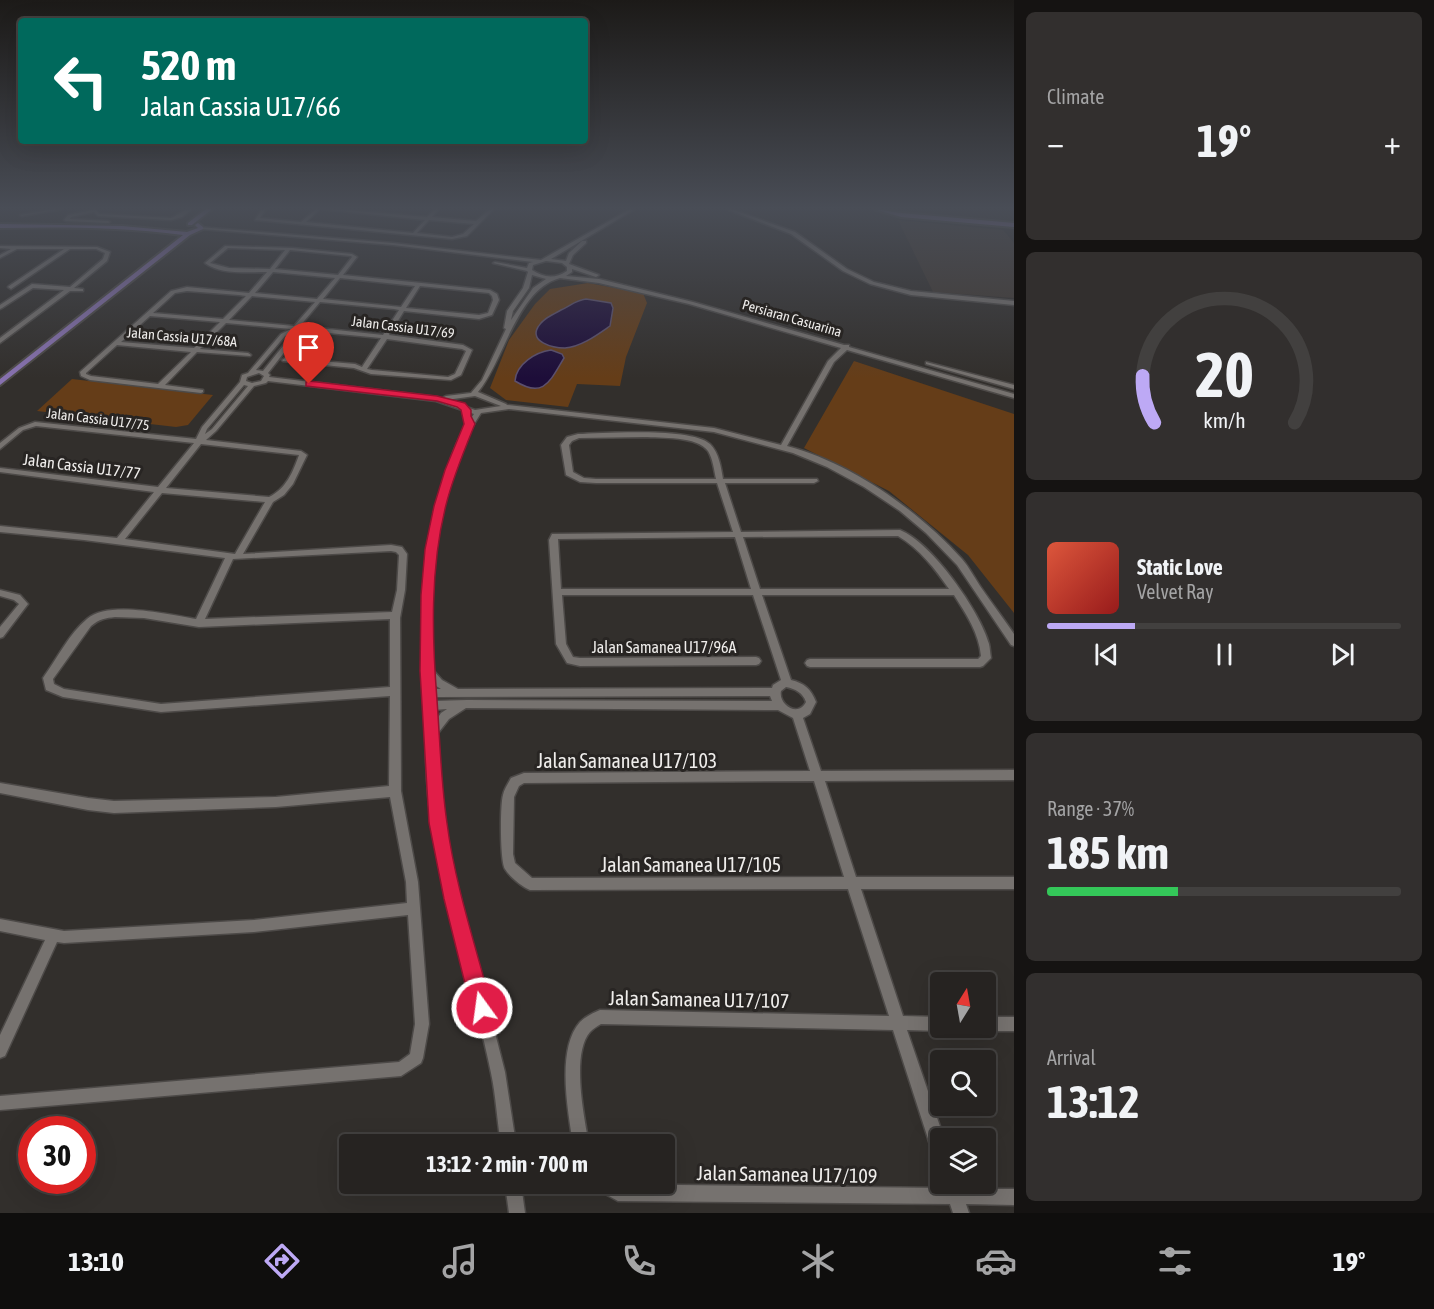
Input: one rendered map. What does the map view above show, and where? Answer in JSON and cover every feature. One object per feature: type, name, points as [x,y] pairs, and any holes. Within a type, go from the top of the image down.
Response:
[{"type":"main road","points":[[0,375],[134,266]]},
{"type":"main road","points":[[0,383],[148,266]]},
{"type":"street","points":[[11,287],[43,266]]},
{"type":"street","points":[[0,341],[98,266]]},
{"type":"street","points":[[201,391],[83,375],[83,372],[173,292],[187,289],[252,293],[479,317],[490,314],[496,300],[495,295],[490,292],[214,266]]},
{"type":"street","points":[[160,386],[252,293],[275,266]]},
{"type":"street","points":[[198,442],[204,428],[243,382],[243,378],[284,335],[294,329],[347,266]]},
{"type":"street","points":[[507,266],[529,271]]},
{"type":"street","points":[[507,333],[510,310],[526,288],[531,266]]},
{"type":"street","points":[[561,277],[568,273],[568,266]]},
{"type":"street","name":"Persiaran Casuarina","points":[[570,266],[693,297],[1014,387]]},
{"type":"street","points":[[838,266],[872,284],[911,293],[1014,303]]},
{"type":"street","name":"Persiaran Casuarina","points":[[529,271],[552,278],[599,281],[691,303],[848,346],[1014,396]]},
{"type":"street","points":[[470,424],[462,400],[485,380],[507,333],[535,289],[552,278]]},
{"type":"street","points":[[285,360],[355,366],[364,369],[418,285]]},
{"type":"street","points":[[0,307],[29,287],[71,288],[81,291]]},
{"type":"street","name":"Jalan Cassia U17/69","points":[[148,314],[384,337],[463,346],[469,350],[458,375],[449,379],[371,372],[364,369]]},
{"type":"street","points":[[119,541],[198,442],[214,430],[252,385],[266,376],[294,336],[294,329]]},
{"type":"street","name":"Jalan Cassia U17/68A","points":[[115,344],[248,355]]},
{"type":"street","points":[[783,447],[831,361],[848,346]]},
{"type":"street","points":[[267,353],[279,355]]},
{"type":"street","points":[[251,372],[266,376],[437,399],[479,411],[487,408],[509,407],[714,430],[783,447],[830,465],[867,485],[903,509],[929,531],[960,563],[1014,642]]},
{"type":"street","points":[[485,380],[487,408]]},
{"type":"street","points":[[243,382],[252,385]]},
{"type":"street","points":[[437,399],[470,395],[488,398],[509,407]]},
{"type":"street","points":[[479,411],[470,424],[450,470],[431,549],[427,595],[428,693],[438,823],[454,899],[498,1074],[507,1134]]},
{"type":"street","name":"Jalan Cassia U17/75","points":[[1,446],[27,425],[35,424],[301,453],[303,455],[283,493],[273,499]]},
{"type":"street","points":[[787,683],[720,481],[712,452],[705,443],[691,438],[578,436],[569,439],[565,445],[568,473],[583,480],[720,481],[814,481]]},
{"type":"street","name":"Jalan Cassia U17/77","points":[[0,470],[160,490],[273,499]]},
{"type":"street","points":[[199,623],[234,556],[273,499]]},
{"type":"street","points":[[0,529],[234,556],[399,549],[403,554],[396,615],[394,791],[412,882],[422,1024],[416,1058],[401,1070],[0,1103]]},
{"type":"street","points":[[810,663],[980,663],[986,658],[987,645],[956,592],[931,557],[900,533],[555,536],[557,592],[956,592]]},
{"type":"street","name":"Jalan Samanea U17/96A","points":[[557,592],[561,644],[570,660],[580,662],[756,661]]},
{"type":"street","points":[[0,593],[17,597],[24,604],[0,634]]},
{"type":"street","points":[[395,691],[161,708],[63,693],[50,687],[48,678],[91,620],[104,614],[118,612],[199,623],[396,615]]},
{"type":"street","points":[[428,671],[439,683],[450,689],[467,692]]},
{"type":"street","points":[[428,693],[774,692],[780,685],[787,683],[802,688],[810,697],[811,702],[808,711],[797,714],[779,706],[467,704],[429,706]]},
{"type":"street","points":[[774,692],[779,706]]},
{"type":"street","points":[[430,735],[445,716],[467,704]]},
{"type":"street","points":[[797,714],[933,1128]]},
{"type":"street","name":"Jalan Samanea U17/103","points":[[530,884],[510,866],[507,854],[508,796],[515,782],[524,778],[1014,775]]},
{"type":"street","points":[[0,788],[114,807],[276,802],[394,791]]},
{"type":"street","name":"Jalan Samanea U17/105","points":[[530,884],[1014,883]]},
{"type":"street","points":[[0,925],[64,937],[254,926],[414,908]]},
{"type":"street","points":[[0,1051],[54,935]]},
{"type":"street","name":"Jalan Samanea U17/107","points":[[580,1134],[573,1074],[576,1045],[585,1027],[600,1017],[930,1024]]},
{"type":"street","points":[[996,1024],[1014,1024]]},
{"type":"street","name":"Jalan Samanea U17/109","points":[[675,1192],[930,1190]]},
{"type":"street","points":[[514,1194],[517,1213]]},
{"type":"street","points":[[954,1194],[961,1213]]},
{"type":"street","name":"Jalan Samanea U17/109","points":[[988,1194],[1014,1197]]},
{"type":"shaded area","points":[[920,266],[1014,266],[1014,298],[933,292]]},
{"type":"shaded area","points":[[588,283],[643,293],[647,303],[626,357],[620,386],[577,384],[568,407],[506,400],[490,388],[509,340],[535,304],[550,289]]},
{"type":"shaded area","points":[[586,299],[611,303],[613,308],[610,326],[589,340],[571,347],[554,347],[539,340],[536,332],[543,321],[576,302]]},
{"type":"shaded area","points":[[551,350],[562,354],[564,358],[555,374],[545,385],[533,388],[515,381],[523,364],[539,353]]},
{"type":"shaded area","points":[[854,361],[1014,414],[1014,613],[968,555],[889,491],[804,448]]},
{"type":"shaded area","points":[[72,379],[213,395],[188,425],[176,427],[37,411]]},
{"type":"route","points":[[309,384],[437,399],[461,405],[466,410],[470,424],[450,470],[431,549],[427,595],[427,634],[432,759],[438,823],[454,899],[482,1008]]}]
